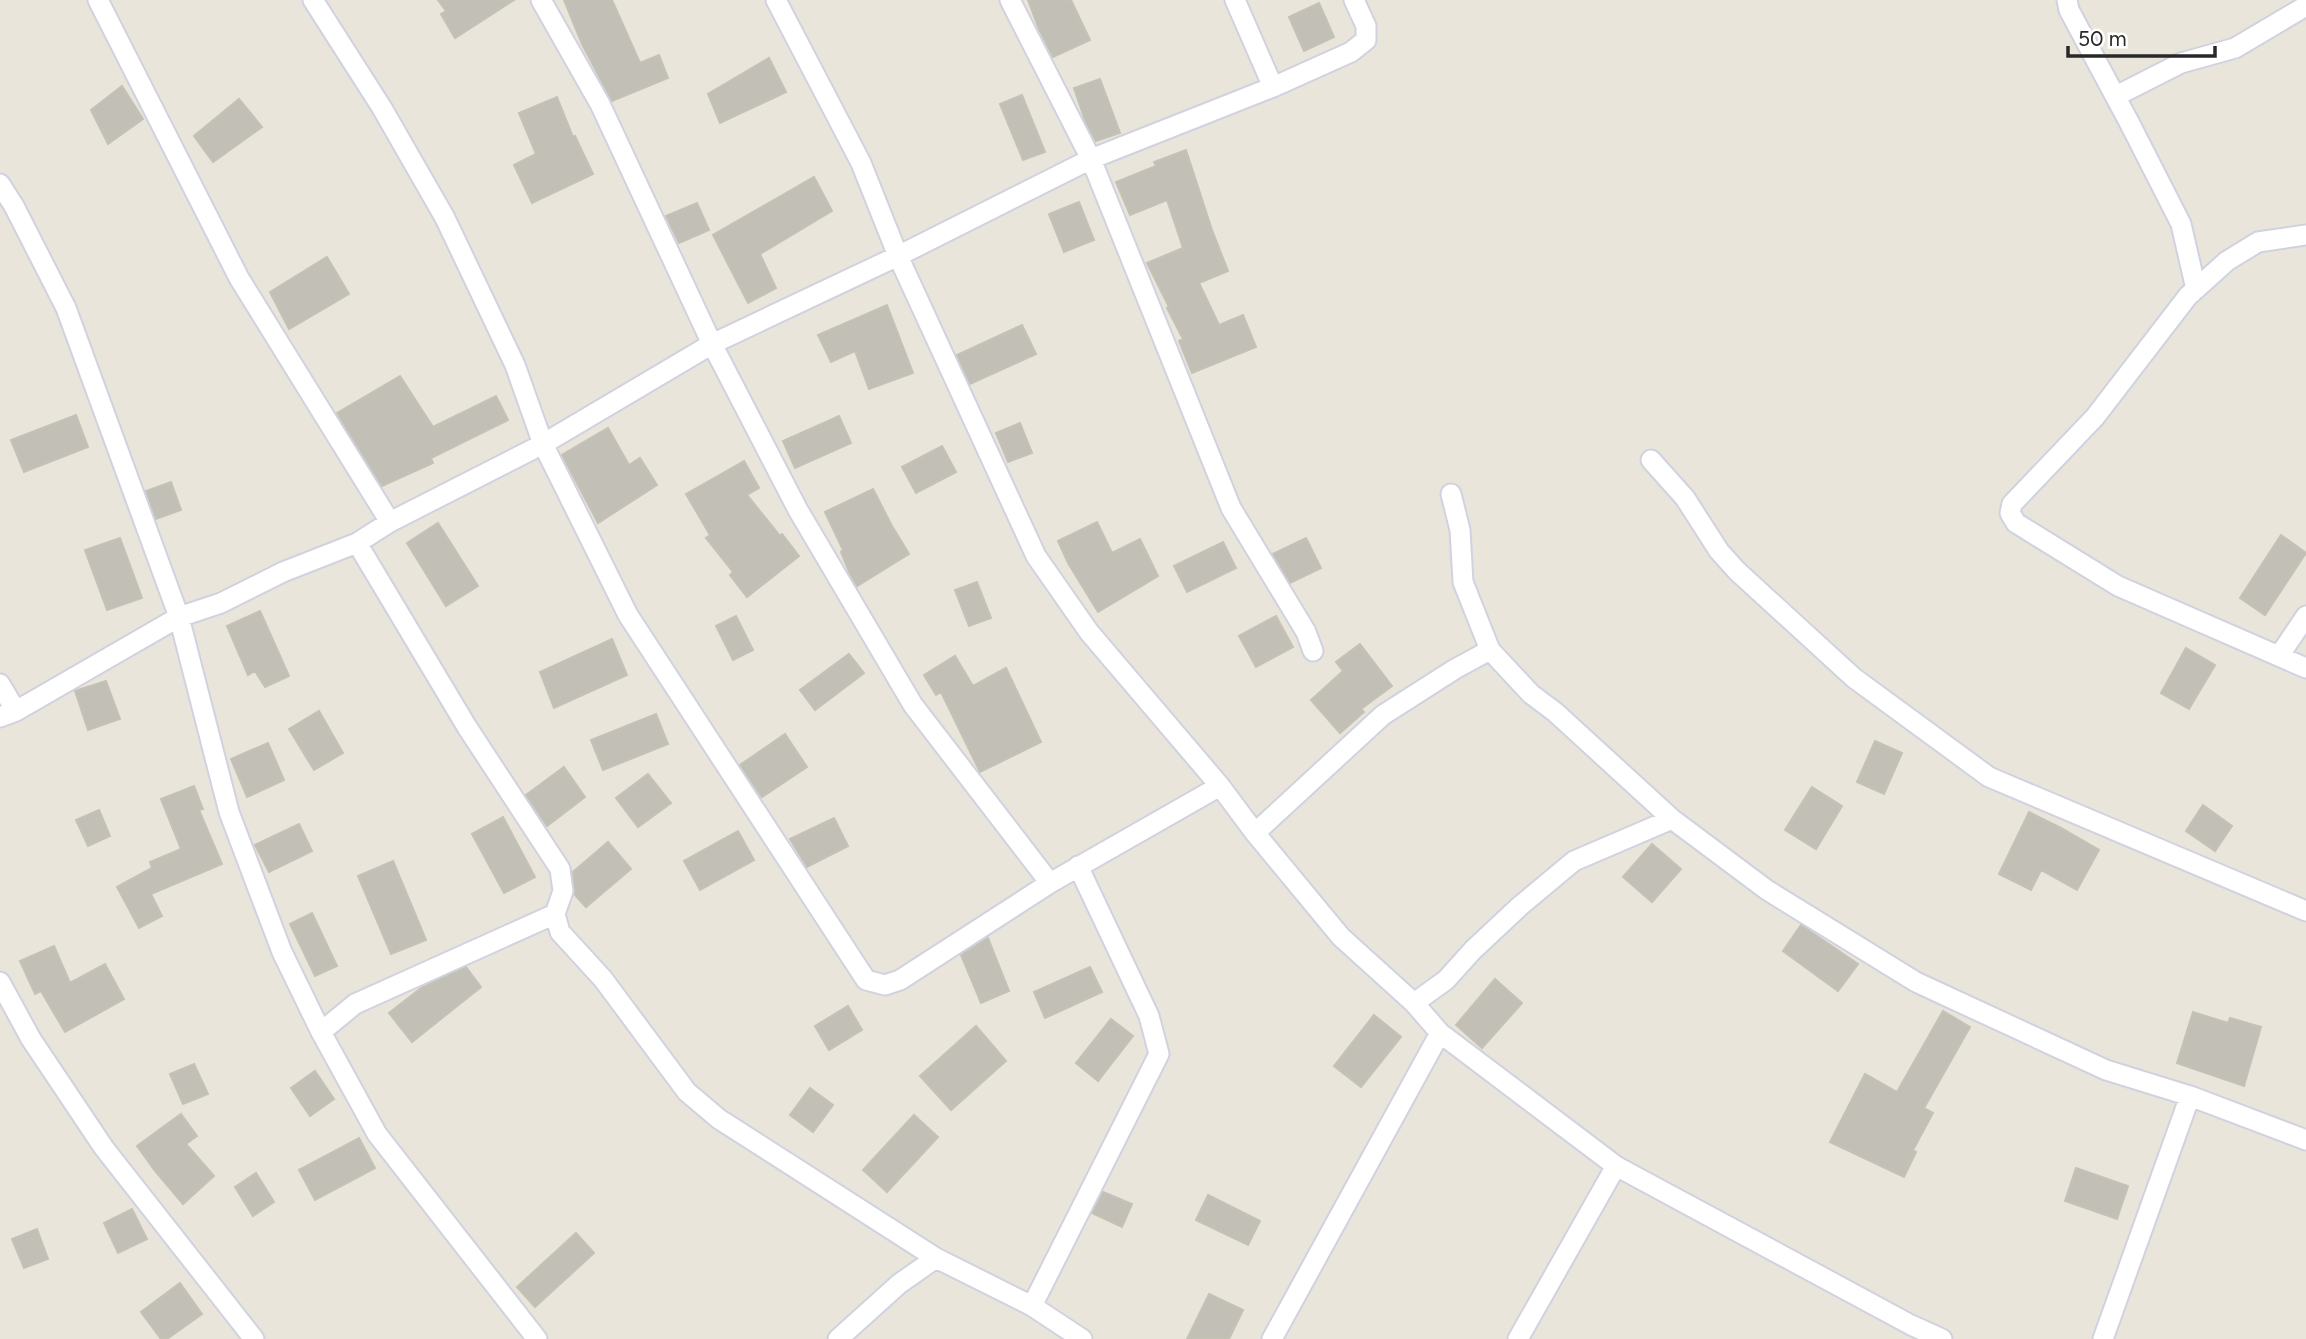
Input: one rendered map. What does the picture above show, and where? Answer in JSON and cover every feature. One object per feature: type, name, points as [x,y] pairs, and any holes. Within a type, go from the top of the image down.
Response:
[{"type":"street","points":[[98,0],[239,278],[390,522]]},
{"type":"street","points":[[313,0],[382,108],[445,218],[515,365],[543,444],[628,614],[866,980],[885,985],[900,980],[1078,866],[1220,786]]},
{"type":"street","points":[[541,0],[600,104],[712,344],[798,510],[896,679],[1050,883]]},
{"type":"street","points":[[776,0],[861,163],[898,256],[1036,556],[1090,632],[1220,786],[1341,937],[1413,1003],[1440,1033],[1616,1166],[1899,1319],[1942,1339]]},
{"type":"street","points":[[1010,0],[1091,159],[1231,509],[1306,632],[1313,651]]},
{"type":"street","points":[[1235,0],[1273,87]]},
{"type":"street","points":[[0,684],[8,714],[179,617],[221,603],[283,572],[357,543],[390,522],[543,444],[712,344],[898,256],[1091,159],[1273,87],[1351,52],[1366,40],[1366,26],[1354,0]]},
{"type":"street","points":[[2067,0],[2069,10],[2181,224],[2196,289]]},
{"type":"street","points":[[2116,96],[2181,63],[2235,48],[2306,6]]},
{"type":"street","points":[[0,184],[66,308],[179,617],[229,812],[282,952],[321,1032],[377,1134],[537,1339]]},
{"type":"street","points":[[2306,235],[2258,242],[2227,261],[2188,296],[2095,417],[2012,504],[2010,513],[2016,523],[2118,586],[2306,667]]},
{"type":"street","points":[[1651,460],[1685,498],[1719,551],[1737,571],[1854,678],[1989,777],[2306,911]]},
{"type":"street","points":[[1451,494],[1460,530],[1463,583],[1490,650],[1531,694],[1555,712],[1672,819],[1767,890],[1916,982],[2106,1070],[2190,1096],[2306,1140]]},
{"type":"street","points":[[357,543],[467,727],[560,869],[563,891],[555,915],[560,932],[603,979],[687,1092],[719,1119],[936,1258],[1032,1306],[1083,1339]]},
{"type":"street","points":[[2279,656],[2306,617]]},
{"type":"street","points":[[1255,832],[1384,715],[1490,650]]},
{"type":"street","points":[[1413,1003],[1446,980],[1473,950],[1520,906],[1574,861],[1672,819]]},
{"type":"street","points":[[1032,1306],[1159,1054],[1149,1016],[1078,866]]},
{"type":"street","points":[[321,1032],[355,1004],[555,915]]},
{"type":"street","points":[[0,982],[31,1039],[104,1148],[254,1339]]},
{"type":"street","points":[[1272,1339],[1440,1033]]},
{"type":"street","points":[[2102,1339],[2190,1096]]},
{"type":"street","points":[[1518,1339],[1616,1166]]},
{"type":"street","points":[[838,1339],[899,1284],[936,1258]]},
{"type":"building","points":[[438,0],[514,0],[455,38],[441,14],[446,11]]},
{"type":"building","points":[[564,0],[612,0],[640,63],[659,55],[668,78],[612,101],[582,44]]},
{"type":"building","points":[[1028,0],[1071,0],[1090,40],[1053,57]]},
{"type":"building","points":[[1319,3],[1334,37],[1304,51],[1289,17]]},
{"type":"building","points":[[769,58],[786,92],[720,123],[708,94]]},
{"type":"building","points":[[1100,79],[1120,133],[1096,141],[1086,123],[1074,88]]},
{"type":"building","points":[[122,86],[143,119],[108,144],[91,110]]},
{"type":"building","points":[[1022,95],[1045,152],[1023,160],[1000,104]]},
{"type":"building","points":[[557,97],[573,137],[575,136],[593,174],[532,203],[514,165],[536,154],[519,113]]},
{"type":"building","points":[[239,99],[262,127],[213,162],[194,136]]},
{"type":"building","points":[[1186,150],[1228,271],[1199,283],[1219,325],[1243,315],[1256,347],[1192,373],[1179,341],[1183,339],[1147,263],[1183,248],[1167,200],[1130,215],[1116,182],[1156,166],[1154,162]]},
{"type":"building","points":[[814,177],[832,211],[760,254],[776,288],[748,303],[713,235]]},
{"type":"building","points":[[1079,202],[1094,240],[1064,252],[1049,214]]},
{"type":"building","points":[[697,203],[709,230],[679,243],[666,216]]},
{"type":"building","points":[[327,257],[349,294],[289,329],[270,292]]},
{"type":"building","points":[[887,305],[913,373],[869,389],[855,351],[831,362],[818,335]]},
{"type":"building","points":[[1022,325],[1036,354],[970,384],[957,355]]},
{"type":"building","points":[[400,376],[433,427],[496,396],[508,420],[431,458],[433,463],[382,486],[337,413]]},
{"type":"building","points":[[76,415],[88,447],[24,472],[11,440]]},
{"type":"building","points":[[839,416],[851,443],[795,468],[783,441]]},
{"type":"building","points":[[1020,423],[1032,453],[1008,462],[996,433]]},
{"type":"building","points":[[608,428],[629,465],[640,458],[657,485],[598,523],[562,455]]},
{"type":"building","points":[[942,446],[956,472],[916,493],[902,467]]},
{"type":"building","points":[[744,461],[759,488],[747,495],[799,556],[747,597],[730,575],[733,572],[706,538],[710,535],[686,494]]},
{"type":"building","points":[[171,482],[181,510],[156,519],[146,491]]},
{"type":"building","points":[[873,489],[909,554],[857,586],[825,512]]},
{"type":"building","points":[[1097,522],[1112,553],[1140,539],[1158,576],[1098,612],[1058,541]]},
{"type":"building","points":[[438,523],[478,586],[446,606],[407,543]]},
{"type":"building","points":[[2281,535],[2306,553],[2265,615],[2240,598]]},
{"type":"building","points":[[120,538],[142,598],[107,610],[85,550]]},
{"type":"building","points":[[1306,538],[1321,568],[1290,583],[1273,554]]},
{"type":"building","points":[[1223,542],[1236,568],[1187,592],[1174,566]]},
{"type":"building","points":[[977,582],[991,618],[969,626],[955,590]]},
{"type":"building","points":[[260,611],[289,676],[265,687],[255,671],[248,675],[227,626]]},
{"type":"building","points":[[736,616],[753,650],[733,660],[716,626]]},
{"type":"building","points":[[1276,616],[1293,647],[1256,667],[1239,636]]},
{"type":"building","points":[[612,639],[627,675],[554,708],[540,672]]},
{"type":"building","points":[[1360,644],[1392,686],[1361,709],[1364,712],[1340,733],[1311,700],[1343,671],[1336,662]]},
{"type":"building","points":[[2186,648],[2215,665],[2189,709],[2161,693]]},
{"type":"building","points":[[849,654],[864,673],[815,710],[800,690]]},
{"type":"building","points":[[955,656],[973,686],[1006,668],[1041,742],[980,772],[941,692],[936,695],[924,675]]},
{"type":"building","points":[[106,681],[120,719],[88,730],[75,691]]},
{"type":"building","points":[[319,711],[343,753],[314,770],[289,729]]},
{"type":"building","points":[[656,714],[668,744],[603,770],[591,740]]},
{"type":"building","points":[[785,734],[807,767],[762,797],[740,765]]},
{"type":"building","points":[[1875,741],[1902,753],[1884,794],[1857,782]]},
{"type":"building","points":[[268,743],[284,780],[247,797],[231,759]]},
{"type":"building","points":[[564,767],[585,797],[547,826],[526,795]]},
{"type":"building","points":[[648,774],[671,803],[638,827],[616,798]]},
{"type":"building","points":[[194,786],[203,809],[199,810],[222,864],[151,894],[162,916],[139,928],[117,887],[152,868],[150,862],[181,849],[161,799]]},
{"type":"building","points":[[1812,787],[1842,806],[1816,849],[1785,830]]},
{"type":"building","points":[[2203,805],[2232,826],[2215,851],[2186,831]]},
{"type":"building","points":[[99,810],[110,836],[88,846],[76,820]]},
{"type":"building","points":[[2029,812],[2099,850],[2077,890],[2041,870],[2031,890],[1999,874]]},
{"type":"building","points":[[503,817],[535,877],[504,893],[472,834]]},
{"type":"building","points":[[834,818],[848,846],[807,867],[790,839]]},
{"type":"building","points":[[299,824],[312,851],[269,872],[255,845]]},
{"type":"building","points":[[738,831],[754,860],[700,890],[684,861]]},
{"type":"building","points":[[608,842],[631,869],[586,907],[575,895],[573,872]]},
{"type":"building","points":[[1652,844],[1681,869],[1652,902],[1623,877]]},
{"type":"building","points":[[393,861],[426,940],[391,954],[358,876]]},
{"type":"building","points":[[312,913],[337,966],[315,976],[290,924]]},
{"type":"building","points":[[1801,925],[1858,964],[1838,991],[1783,951]]},
{"type":"building","points":[[988,938],[1009,991],[981,1003],[961,955]]},
{"type":"building","points":[[54,946],[70,983],[105,964],[124,999],[65,1032],[41,991],[35,994],[20,961]]},
{"type":"building","points":[[466,967],[481,987],[412,1042],[389,1013],[421,988]]},
{"type":"building","points":[[1090,967],[1102,992],[1045,1018],[1034,992]]},
{"type":"building","points":[[1495,979],[1522,1003],[1482,1048],[1456,1025]]},
{"type":"building","points":[[848,1006],[862,1030],[829,1050],[815,1026]]},
{"type":"building","points":[[1943,1011],[1970,1027],[1924,1108],[1933,1113],[1913,1150],[1916,1152],[1904,1177],[1830,1142],[1865,1074],[1897,1092]]},
{"type":"building","points":[[2193,1012],[2228,1023],[2230,1018],[2261,1027],[2244,1086],[2177,1063]]},
{"type":"building","points":[[1374,1015],[1401,1037],[1361,1087],[1334,1066]]},
{"type":"building","points":[[1111,1019],[1133,1036],[1098,1081],[1076,1063]]},
{"type":"building","points":[[976,1026],[1006,1061],[951,1110],[920,1076]]},
{"type":"building","points":[[194,1064],[208,1094],[183,1104],[170,1074]]},
{"type":"building","points":[[315,1071],[334,1099],[310,1116],[291,1088]]},
{"type":"building","points":[[810,1088],[833,1105],[813,1132],[790,1115]]},
{"type":"building","points":[[181,1114],[197,1136],[186,1144],[214,1176],[183,1204],[137,1146]]},
{"type":"building","points":[[914,1115],[938,1137],[887,1192],[863,1170]]},
{"type":"building","points":[[359,1138],[375,1168],[315,1200],[299,1170]]},
{"type":"building","points":[[2076,1168],[2128,1186],[2117,1219],[2065,1201]]},
{"type":"building","points":[[256,1173],[274,1202],[253,1216],[235,1187]]},
{"type":"building","points":[[1103,1192],[1132,1204],[1122,1227],[1092,1213]]},
{"type":"building","points":[[1208,1195],[1260,1221],[1248,1245],[1196,1220]]},
{"type":"building","points":[[132,1209],[147,1239],[118,1253],[104,1223]]},
{"type":"building","points":[[37,1229],[48,1259],[24,1268],[12,1239]]},
{"type":"building","points":[[576,1233],[594,1253],[535,1307],[517,1287]]},
{"type":"building","points":[[180,1283],[202,1314],[167,1339],[161,1339],[141,1312]]},
{"type":"building","points":[[1209,1294],[1243,1310],[1229,1339],[1187,1339]]}]
